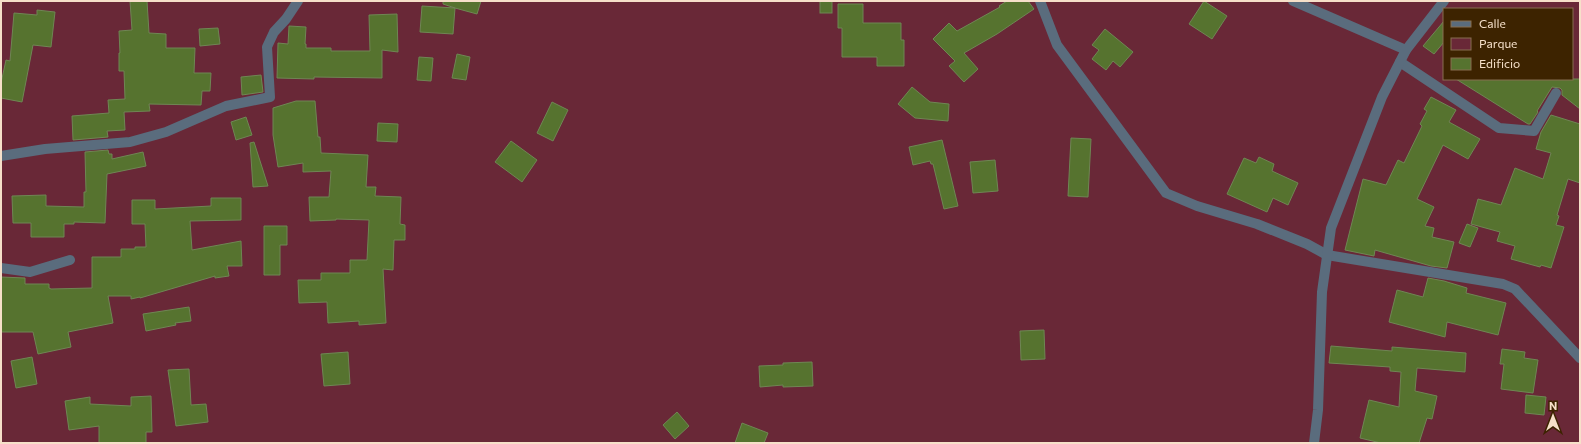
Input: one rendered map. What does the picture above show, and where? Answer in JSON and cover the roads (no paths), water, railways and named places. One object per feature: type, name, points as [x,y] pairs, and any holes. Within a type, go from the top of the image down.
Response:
[{"type":"street","points":[[1,156],[46,149],[130,142],[166,132],[226,106],[270,97],[267,48],[274,32],[286,19],[298,1]]},
{"type":"street","points":[[1040,1],[1057,45],[1166,194],[1197,206],[1257,224],[1307,244],[1327,255],[1503,284],[1515,289],[1580,358]]},
{"type":"street","points":[[1293,1],[1406,50]]},
{"type":"street","points":[[1314,443],[1318,410],[1322,292],[1331,228],[1382,97],[1406,50],[1444,1]]},
{"type":"street","points":[[1400,62],[1499,128],[1534,131],[1556,93]]},
{"type":"street","points":[[1,268],[30,272],[70,260]]}]
